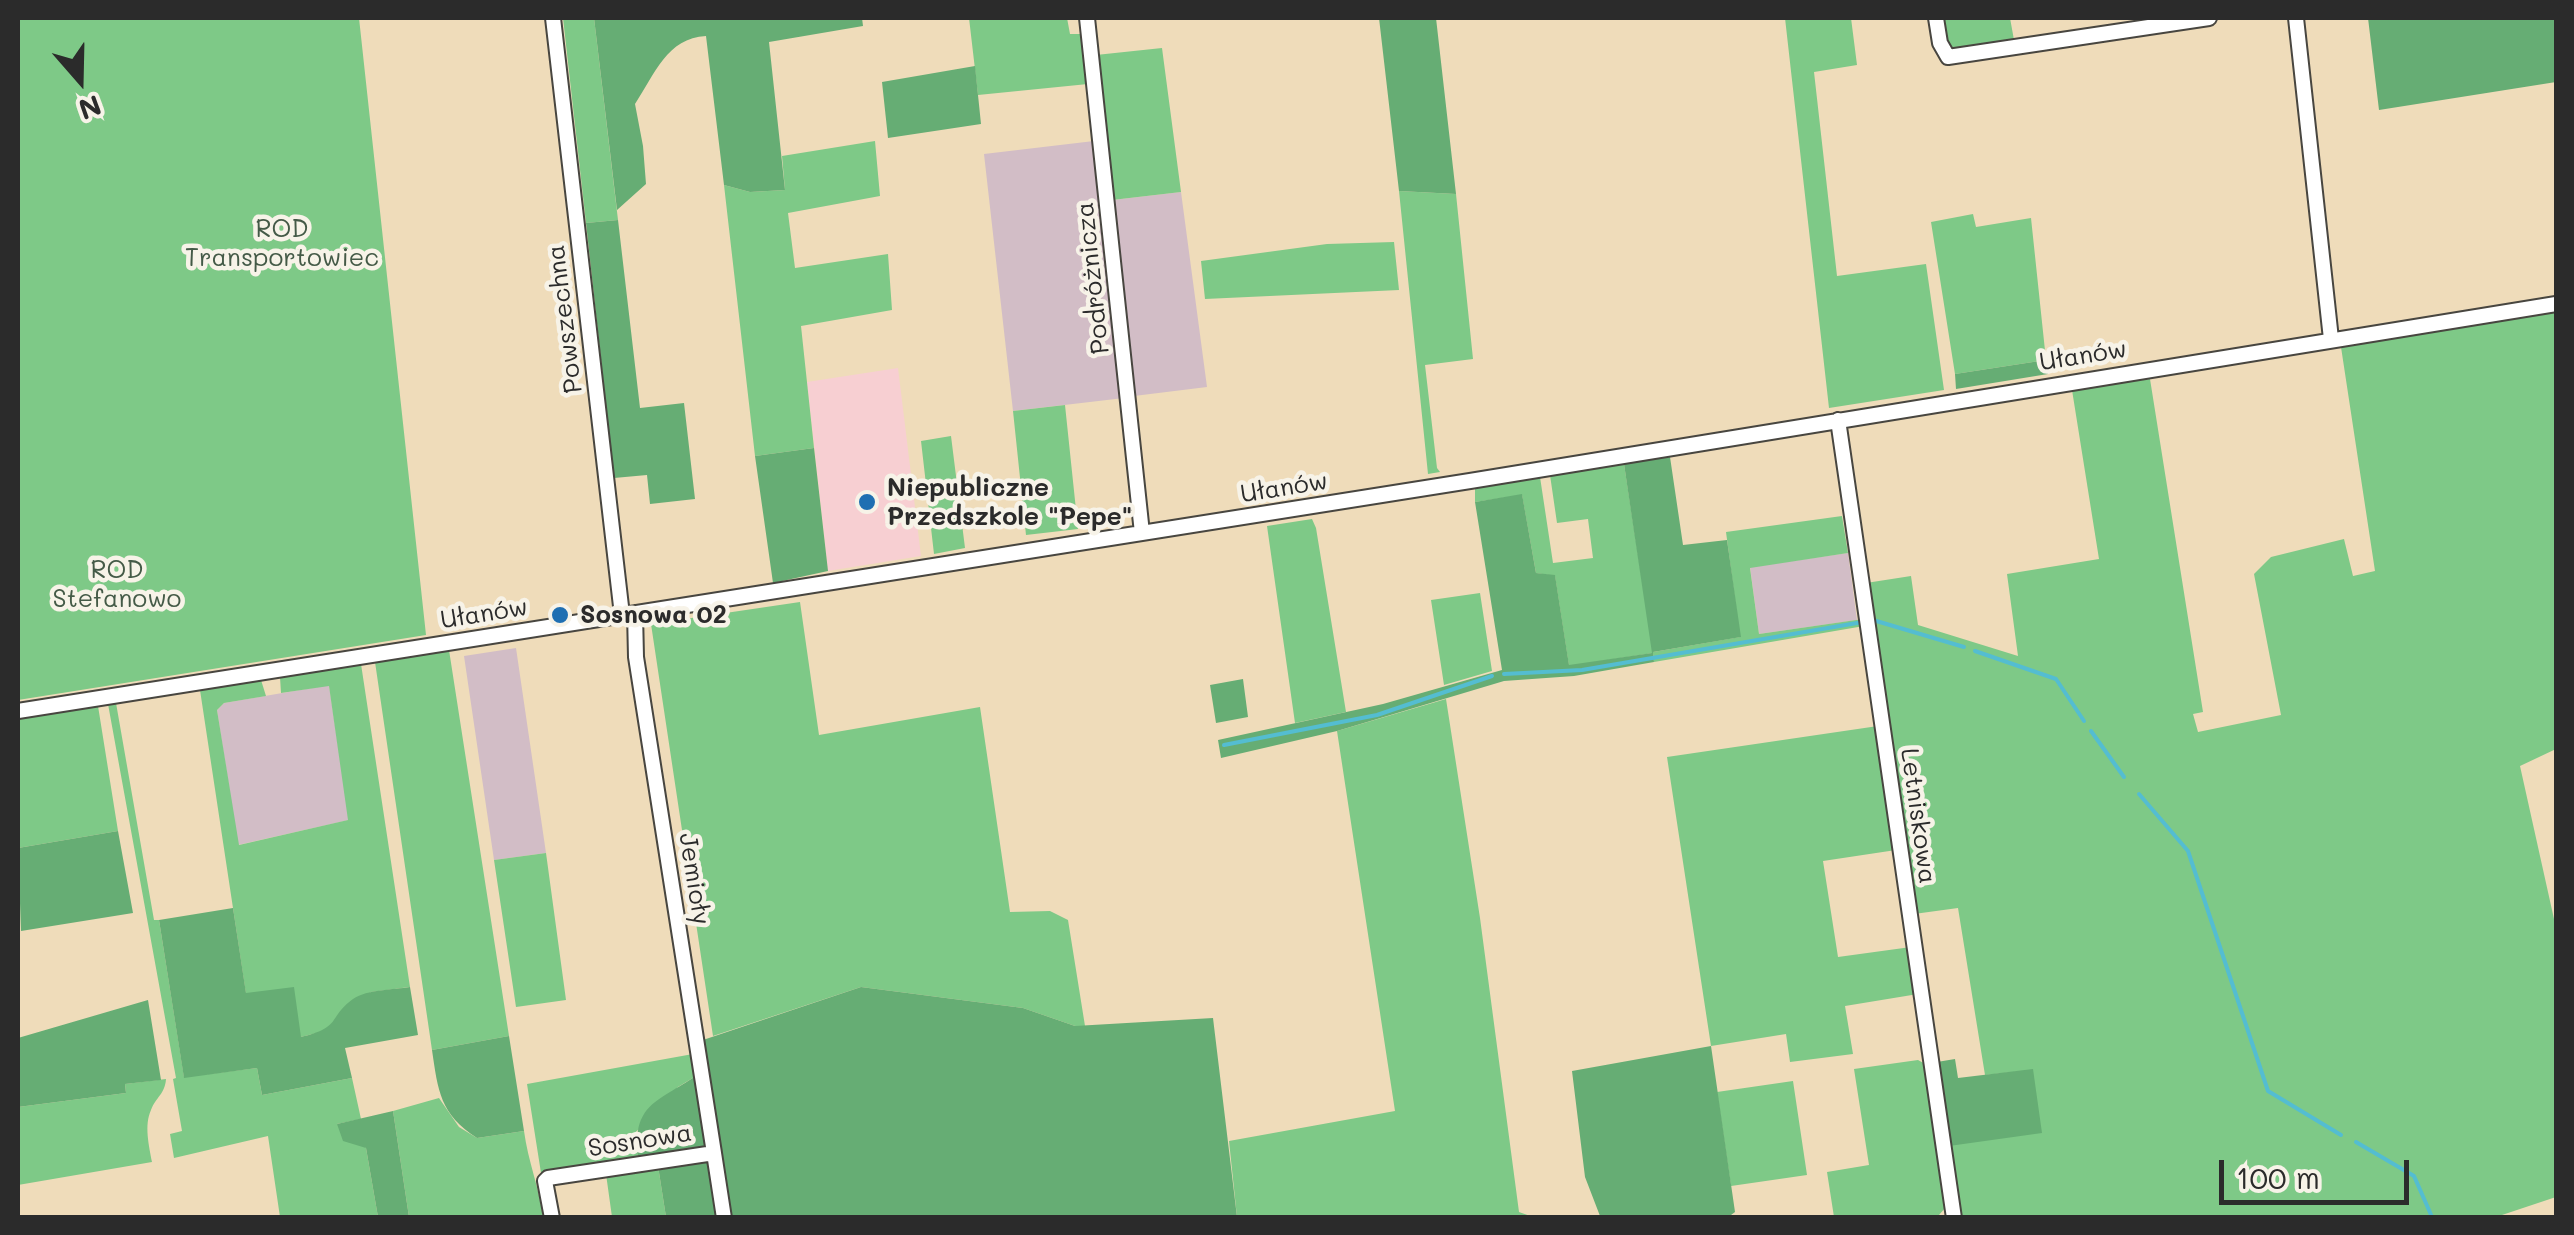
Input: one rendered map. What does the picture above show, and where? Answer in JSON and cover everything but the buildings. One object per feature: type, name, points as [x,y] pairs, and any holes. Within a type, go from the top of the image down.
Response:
[{"type":"street","name":"Powszechna","points":[[553,18],[628,614]]},
{"type":"street","name":"Podróżnicza","points":[[1087,18],[1142,533]]},
{"type":"street","points":[[1936,18],[1940,43],[1948,57],[2209,18]]},
{"type":"street","points":[[2296,18],[2331,339]]},
{"type":"street","name":"Ułanów","points":[[18,712],[2556,304]]},
{"type":"street","name":"Letniskowa","points":[[1838,420],[1954,1218]]},
{"type":"street","name":"Jemioły","points":[[628,614],[714,1152]]},
{"type":"street","name":"Sosnowa","points":[[552,1218],[548,1178],[714,1152],[724,1218]]},
{"type":"shaded area","points":[[1094,141],[1124,398],[1013,411],[984,154]]},
{"type":"shaded area","points":[[1181,192],[1207,387],[1134,396],[1112,200]]},
{"type":"shaded area","name":"Niepubliczne Przedszkole \"Pepe\"","points":[[898,368],[921,556],[828,571],[807,382]]},
{"type":"shaded area","points":[[1848,553],[1857,620],[1759,634],[1750,567]]},
{"type":"shaded area","points":[[516,648],[546,853],[494,860],[464,656]]},
{"type":"shaded area","points":[[329,685],[349,820],[238,845],[217,710],[224,703]]},
{"type":"green space","points":[[18,18],[359,18],[426,635],[18,700]]},
{"type":"green space","points":[[563,18],[594,18],[618,220],[586,223]]},
{"type":"green space","points":[[594,18],[862,18],[863,26],[769,42],[785,190],[750,192],[724,185],[706,36],[681,43],[663,60],[635,104],[646,184],[617,210]]},
{"type":"green space","points":[[969,18],[1067,18],[1070,34],[1083,34],[1088,84],[978,95]]},
{"type":"green space","points":[[1379,18],[1436,18],[1456,194],[1399,191]]},
{"type":"green space","points":[[1785,18],[1851,18],[1857,65],[1814,72],[1837,276],[1926,264],[1944,390],[1829,408]]},
{"type":"green space","points":[[1942,18],[2010,18],[2014,40],[1953,50],[1946,45]]},
{"type":"green space","points":[[2368,18],[2554,18],[2556,82],[2379,110]]},
{"type":"green space","points":[[1162,48],[1181,192],[1112,200],[1096,55]]},
{"type":"green space","points":[[975,66],[981,124],[888,138],[882,82]]},
{"type":"green space","points":[[875,141],[880,196],[788,213],[795,268],[888,254],[892,310],[801,326],[814,448],[755,456],[724,185],[750,192],[785,190],[782,156]]},
{"type":"green space","points":[[1399,191],[1456,194],[1473,359],[1425,365],[1440,472],[1428,474]]},
{"type":"green space","points":[[1973,214],[1976,227],[2031,218],[2046,360],[1955,374],[1931,222]]},
{"type":"green space","points":[[618,220],[640,408],[684,403],[695,499],[650,504],[647,475],[614,478],[586,223]]},
{"type":"green space","points":[[1394,242],[1399,290],[1205,299],[1201,261],[1327,244]]},
{"type":"green space","points":[[2556,312],[2556,749],[2520,766],[2556,928],[2556,1197],[2493,1218],[1959,1217],[1949,1146],[2033,1070],[1985,1075],[1958,908],[1914,914],[1866,583],[1911,576],[1918,625],[2018,656],[2007,574],[2099,559],[2072,390],[2150,379],[2203,712],[2193,714],[2198,732],[2281,715],[2254,574],[2271,557],[2344,539],[2353,576],[2375,571],[2341,347]]},
{"type":"green space","points":[[2046,360],[2048,374],[1956,389],[1955,374]]},
{"type":"green space","points":[[1065,405],[1078,529],[1026,535],[1013,411]]},
{"type":"green space","points":[[951,436],[965,548],[934,554],[921,441]]},
{"type":"green space","points":[[814,448],[828,571],[773,583],[755,456]]},
{"type":"green space","points":[[1670,457],[1683,545],[1727,540],[1741,637],[1653,652],[1654,662],[1574,676],[1504,681],[1337,731],[1221,758],[1218,740],[1383,704],[1502,670],[1475,502],[1522,494],[1536,573],[1555,575],[1569,665],[1652,653],[1624,464]]},
{"type":"green space","points":[[1624,464],[1653,652],[1740,637],[1726,532],[1842,516],[1848,553],[1750,568],[1759,634],[1863,619],[1864,626],[1654,662],[1653,653],[1569,666],[1555,576],[1536,573],[1522,495],[1475,502],[1475,487],[1540,477],[1553,563],[1593,558],[1588,519],[1557,523],[1550,475]]},
{"type":"green space","points":[[1312,519],[1346,712],[1295,723],[1267,526]]},
{"type":"green space","points":[[1480,593],[1492,671],[1444,685],[1431,600]]},
{"type":"green space","points":[[800,602],[819,735],[980,707],[1010,912],[1050,911],[1068,920],[1085,1026],[1023,1008],[861,987],[713,1036],[651,624]]},
{"type":"green space","points":[[449,650],[509,1036],[432,1050],[375,662]]},
{"type":"green space","points":[[361,664],[410,987],[371,992],[328,1030],[301,1037],[246,994],[200,690],[261,680],[266,696],[224,703],[217,710],[239,845],[348,820],[329,686],[281,693],[280,677]]},
{"type":"green space","points":[[1243,679],[1248,717],[1216,723],[1210,685]]},
{"type":"green space","points":[[1446,699],[1519,1212],[1533,1217],[1237,1217],[1229,1141],[1395,1111],[1337,731]]},
{"type":"green space","points":[[116,703],[154,920],[159,920],[184,1077],[257,1068],[262,1095],[352,1078],[361,1119],[337,1124],[366,1148],[378,1217],[280,1217],[268,1136],[174,1158],[170,1134],[182,1131],[173,1079],[176,1078],[108,704]]},
{"type":"green space","points":[[98,706],[118,831],[18,848],[18,719]]},
{"type":"green space","points":[[1878,726],[1896,850],[1823,861],[1838,957],[1911,947],[1918,994],[1845,1006],[1853,1054],[1790,1062],[1786,1034],[1711,1046],[1667,757]]},
{"type":"green space","points":[[118,831],[133,913],[21,931],[18,848]]},
{"type":"green space","points":[[546,853],[566,1000],[516,1007],[494,860]]},
{"type":"green space","points":[[233,908],[246,993],[294,987],[301,1037],[329,1026],[359,996],[410,987],[418,1035],[345,1048],[352,1078],[262,1095],[257,1068],[184,1078],[159,920]]},
{"type":"green space","points":[[861,987],[1023,1008],[1075,1026],[1213,1018],[1237,1217],[731,1217],[703,1040]]},
{"type":"green space","points":[[148,1000],[161,1080],[125,1084],[126,1093],[18,1107],[18,1038]]},
{"type":"green space","points":[[509,1036],[524,1131],[477,1138],[448,1110],[436,1078],[432,1050]]},
{"type":"green space","points":[[1711,1046],[1735,1212],[1727,1218],[1600,1216],[1585,1177],[1572,1071]]},
{"type":"green space","points":[[693,1054],[696,1076],[678,1087],[635,1133],[638,1158],[541,1173],[527,1084]]},
{"type":"green space","points":[[1955,1059],[1958,1078],[2033,1069],[2042,1133],[1949,1146],[1937,1062]]},
{"type":"green space","points":[[1918,1060],[1927,1065],[1942,1155],[1937,1156],[1945,1208],[1939,1215],[1926,1218],[1834,1217],[1827,1172],[1869,1165],[1854,1069]]},
{"type":"green space","points":[[696,1076],[708,1146],[638,1158],[637,1140],[643,1115],[659,1099]]},
{"type":"green space","points":[[166,1079],[148,1122],[152,1162],[18,1185],[18,1107],[126,1093],[125,1084]]},
{"type":"green space","points":[[1793,1081],[1807,1175],[1731,1186],[1717,1092]]},
{"type":"green space","points":[[439,1098],[459,1127],[477,1138],[524,1131],[543,1217],[409,1217],[393,1111]]},
{"type":"green space","points":[[393,1111],[409,1217],[378,1217],[366,1148],[343,1141],[337,1124]]},
{"type":"green space","points":[[710,1158],[718,1217],[666,1217],[658,1166]]},
{"type":"green space","points":[[658,1166],[666,1217],[612,1217],[606,1174]]},
{"type":"waterway","points":[[1873,620],[1964,647]]},
{"type":"waterway","points":[[1504,674],[1582,670],[1863,622]]},
{"type":"waterway","points":[[1975,651],[2056,679],[2084,721]]},
{"type":"waterway","points":[[1224,745],[1377,715],[1492,676]]},
{"type":"waterway","points":[[2091,731],[2124,777]]},
{"type":"waterway","points":[[2139,794],[2188,851],[2268,1091],[2341,1135]]},
{"type":"waterway","points":[[2356,1142],[2414,1176],[2432,1217]]},
{"type":"place","name":"Niepubliczne Przedszkole \"Pepe\"","points":[[867,502]]},
{"type":"place","name":"Sosnowa 02","points":[[560,615]]},
{"type":"park label","name":"ROD Transportowiec","points":[[282,244]]},
{"type":"park label","name":"ROD Stefanowo","points":[[117,584]]}]
